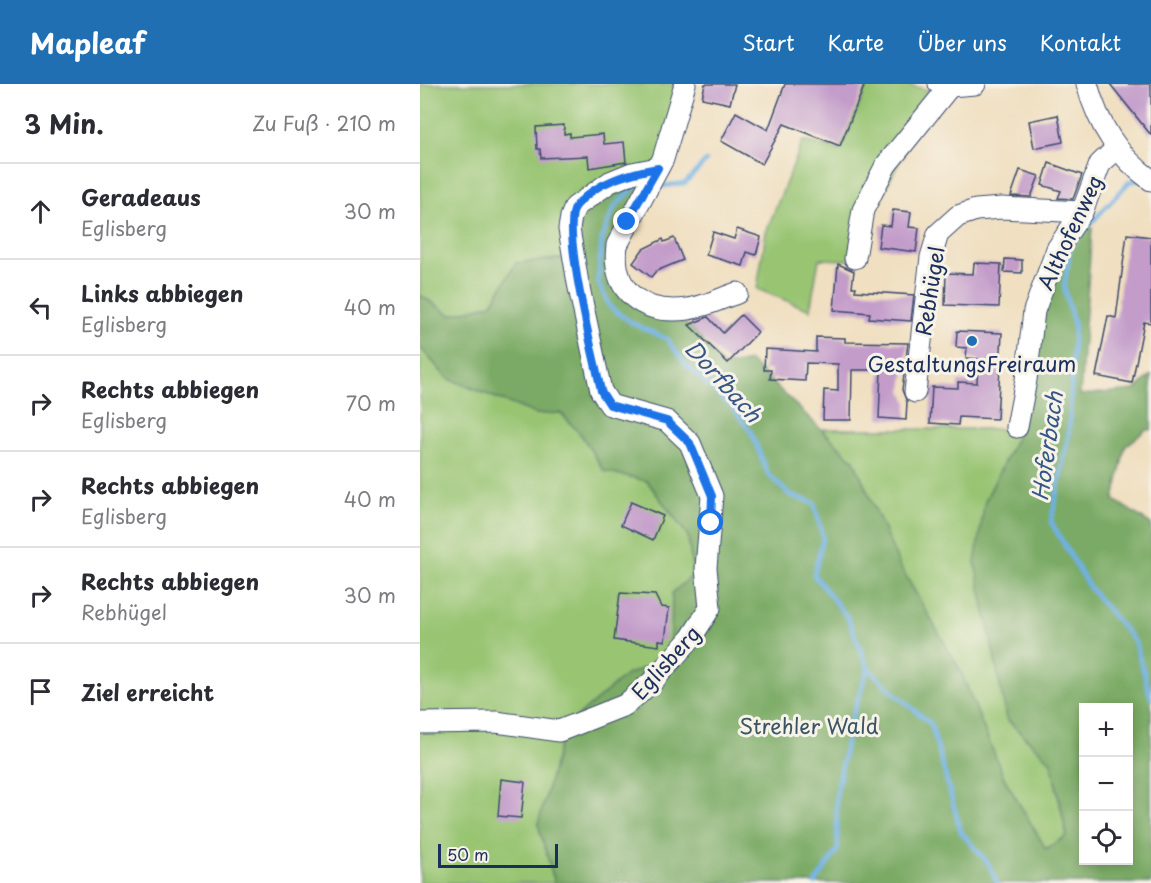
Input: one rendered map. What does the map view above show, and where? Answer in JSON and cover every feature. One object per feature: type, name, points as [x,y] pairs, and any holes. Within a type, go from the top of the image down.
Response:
[{"type":"street","points":[[685,84],[663,159],[617,245],[615,260],[618,278],[630,294],[658,310],[690,309],[737,293]]},
{"type":"street","points":[[855,258],[863,210],[886,165],[945,85],[975,84]]},
{"type":"street","points":[[1087,84],[1094,108],[1116,149],[1148,178]]},
{"type":"street","name":"Althofenweg","points":[[1017,427],[1026,380],[1034,311],[1057,249],[1082,212],[1100,164],[1116,149]]},
{"type":"street","name":"Eglisberg","points":[[420,723],[496,722],[559,731],[614,710],[625,705],[653,681],[691,638],[710,608],[706,568],[712,496],[690,443],[667,421],[610,405],[601,391],[578,283],[570,229],[575,207],[590,193],[632,173],[651,182]]},
{"type":"street","name":"Rebhügel","points":[[915,392],[931,257],[938,234],[958,216],[976,210],[1002,208],[1082,212]]},
{"type":"green space","points":[[420,84],[679,84],[658,168],[568,258],[516,263],[492,304],[451,315],[420,295]]},
{"type":"green space","points":[[868,84],[904,84],[936,92],[848,260],[819,259],[810,310],[757,289],[766,232],[803,141],[840,150]]},
{"type":"green space","name":"Strehler Wald","points":[[658,168],[615,260],[658,310],[689,325],[724,366],[750,361],[854,461],[899,564],[960,670],[1004,778],[1046,849],[1067,836],[1051,762],[1007,719],[975,563],[985,501],[1021,429],[1036,311],[1077,225],[1092,228],[1080,395],[1135,390],[1151,375],[1151,430],[1146,430],[1125,447],[1114,500],[1151,524],[1151,883],[555,883],[538,824],[564,728],[626,675],[650,666],[671,647],[672,593],[693,575],[688,536],[647,481],[604,471],[582,436],[561,413],[536,414],[447,378],[420,347],[420,295],[451,315],[492,304],[516,263],[568,258],[575,207]]},
{"type":"green space","points":[[420,347],[447,378],[536,414],[561,413],[582,436],[604,470],[647,481],[688,536],[693,575],[671,647],[650,666],[626,675],[538,824],[555,883],[420,883]]},
{"type":"green space","points":[[822,429],[1020,429],[985,501],[1006,719],[1051,762],[1067,836],[1045,849],[1004,778],[960,670],[899,564],[854,461]]},
{"type":"building","points":[[705,84],[735,84],[730,104],[702,98]]},
{"type":"building","points":[[785,84],[865,84],[840,146],[784,124],[762,164],[721,141],[736,112],[768,130]]},
{"type":"building","points":[[1110,84],[1151,84],[1151,135]]},
{"type":"building","points":[[1058,115],[1063,142],[1034,148],[1029,121]]},
{"type":"building","points":[[564,125],[564,134],[570,133],[570,137],[603,134],[604,144],[624,142],[626,162],[589,168],[588,156],[541,158],[540,149],[537,149],[536,127]]},
{"type":"building","points":[[1049,163],[1082,175],[1073,199],[1058,198],[1061,191],[1042,185]]},
{"type":"building","points":[[1020,170],[1039,176],[1031,197],[1011,196]]},
{"type":"building","points":[[893,210],[911,212],[909,227],[919,228],[916,252],[878,247],[881,225],[891,226]]},
{"type":"building","points":[[737,229],[761,237],[756,255],[747,252],[743,266],[706,255],[713,232],[734,239]]},
{"type":"building","points":[[1127,234],[1151,237],[1151,323],[1144,322],[1132,383],[1096,376],[1108,316],[1116,318]]},
{"type":"building","points":[[674,238],[683,260],[656,271],[651,277],[633,263],[643,249],[663,239],[664,242]]},
{"type":"building","points":[[1005,259],[1022,260],[1022,273],[1004,272]]},
{"type":"building","points":[[974,263],[1001,264],[999,307],[945,305],[946,273],[973,274]]},
{"type":"building","points":[[838,264],[854,271],[852,287],[856,287],[855,291],[914,295],[911,321],[869,318],[870,313],[834,310]]},
{"type":"building","points":[[741,315],[758,332],[728,363],[689,325],[708,317],[723,333]]},
{"type":"building","points":[[957,331],[1002,333],[997,419],[959,417],[958,425],[930,423],[932,387],[958,388],[958,382],[977,383],[978,359],[966,358],[967,348],[956,347]]},
{"type":"building","points":[[816,337],[845,338],[845,342],[908,343],[902,390],[907,402],[906,420],[879,418],[881,370],[852,370],[851,420],[823,420],[824,390],[838,391],[838,364],[806,363],[805,381],[770,379],[771,370],[764,370],[765,349],[816,352]]},
{"type":"building","points":[[631,502],[663,516],[653,540],[621,525]]},
{"type":"building","points":[[620,593],[655,595],[661,607],[669,608],[665,641],[659,640],[659,646],[614,640]]},
{"type":"building","points":[[501,779],[525,782],[521,818],[498,816]]},
{"type":"waterway","name":"Dorfbach","points":[[656,187],[685,183],[706,161]]},
{"type":"waterway","name":"Hoferbach","points":[[1140,180],[1129,182],[1071,245],[1064,287],[1074,325],[1069,433],[1051,522],[1089,587],[1135,642],[1151,698]]},
{"type":"waterway","name":"Dorfbach","points":[[642,186],[637,185],[615,206],[602,238],[598,282],[610,307],[632,323],[667,339],[686,365],[734,409],[751,432],[768,474],[790,495],[814,503],[823,537],[814,575],[848,618],[868,668],[849,727],[836,798],[838,849],[815,883]]},
{"type":"waterway","points":[[868,668],[931,724],[961,832],[988,863],[997,883]]},
{"type":"place","name":"GestaltungsFreiraum","points":[[972,341]]},
{"type":"route","points":[[627,222],[658,168],[632,173],[590,193],[575,207],[571,217],[570,229],[578,283],[601,391],[610,405],[641,416],[667,421],[690,443],[712,496],[711,523]]}]
